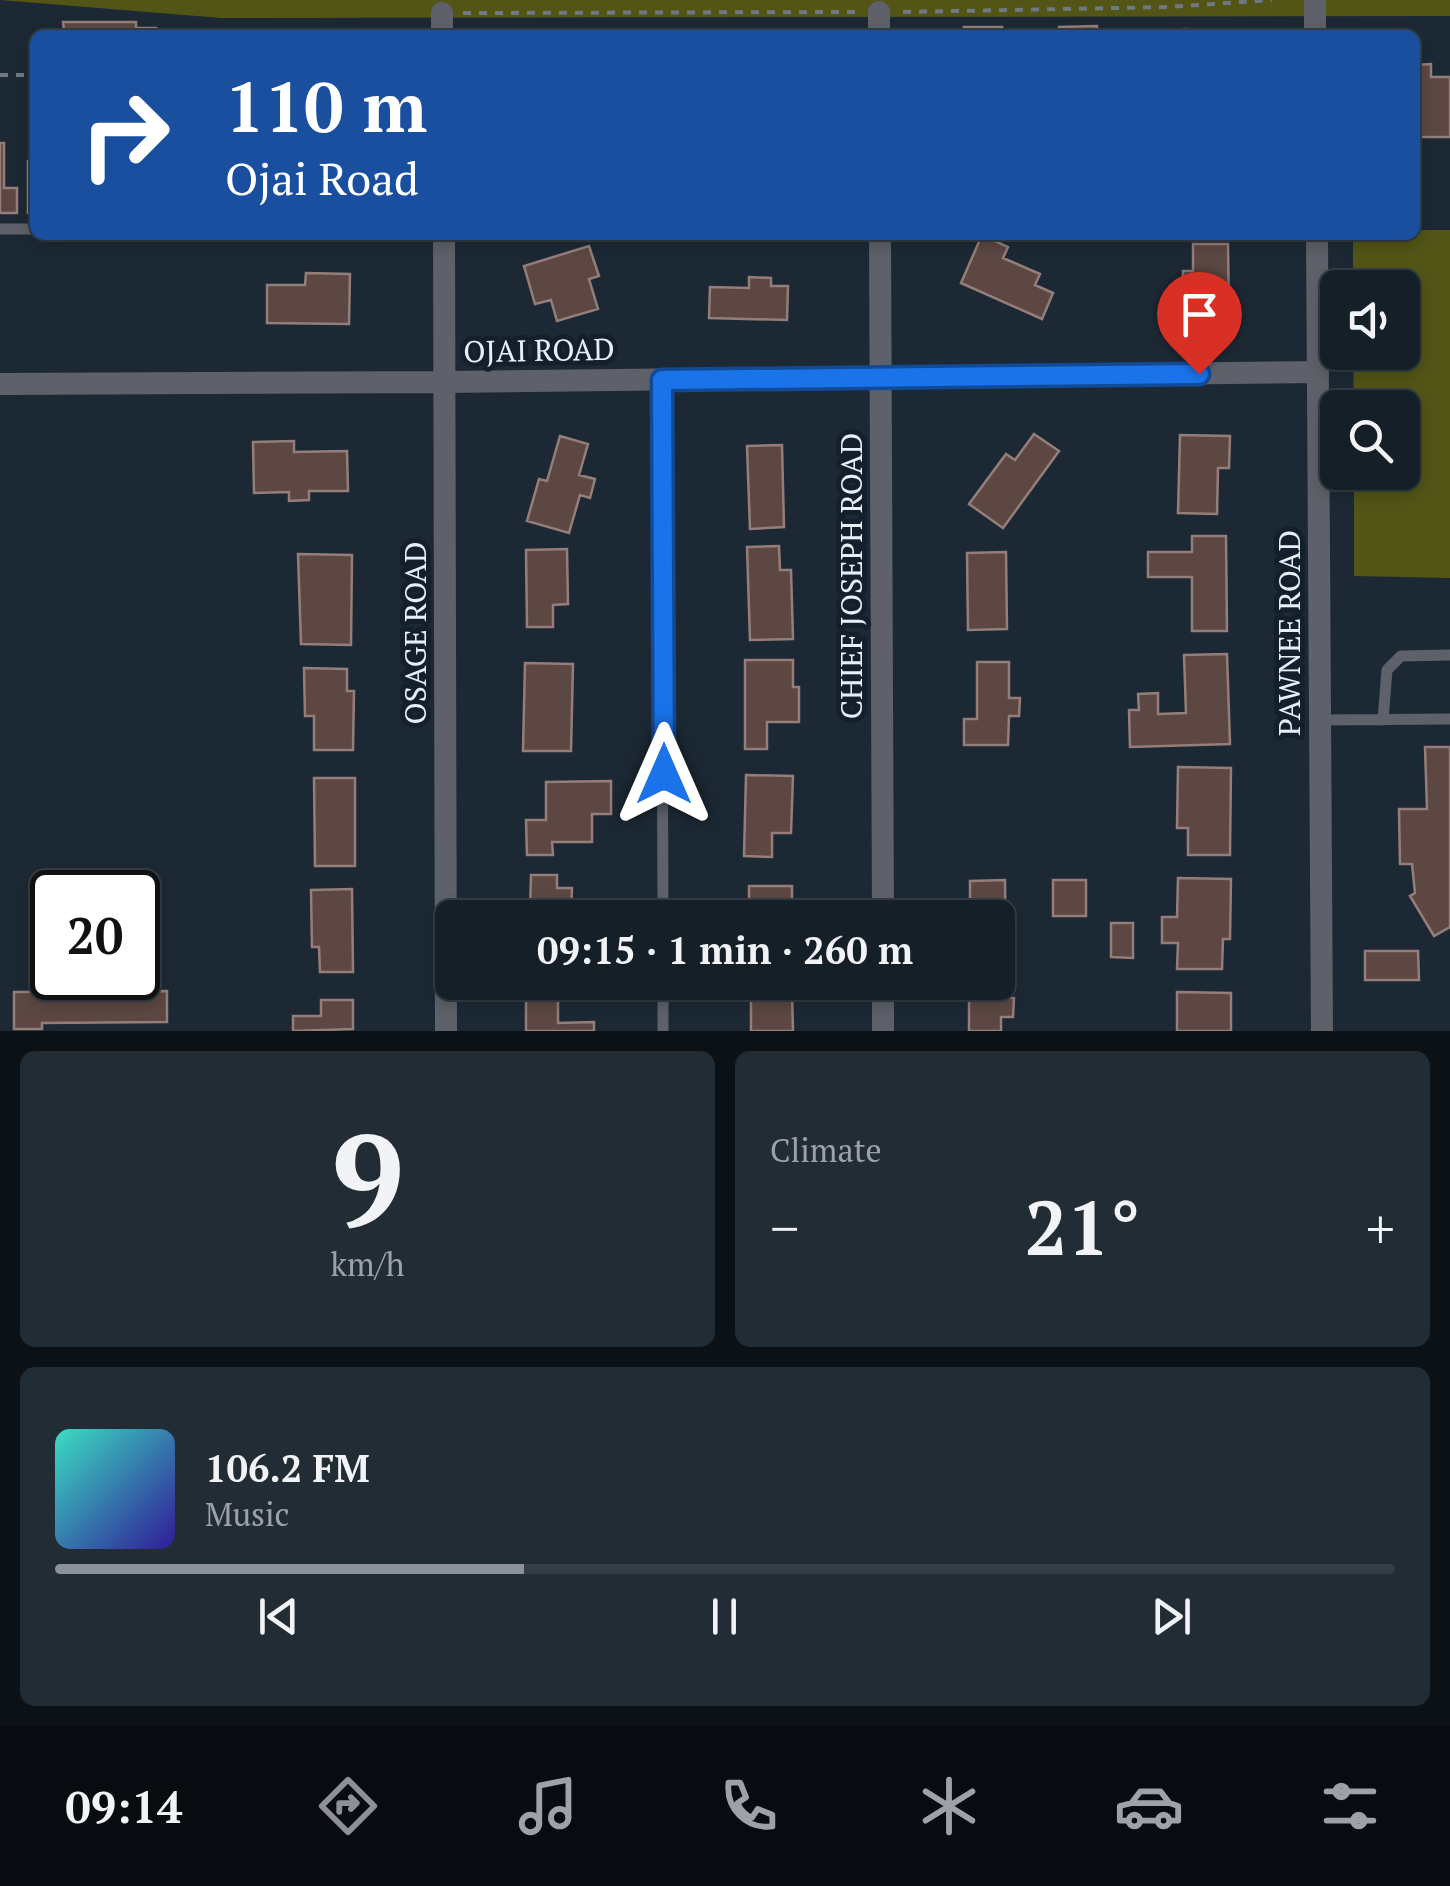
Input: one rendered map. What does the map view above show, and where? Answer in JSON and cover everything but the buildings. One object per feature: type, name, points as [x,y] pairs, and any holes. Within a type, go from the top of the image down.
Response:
[{"type":"street","points":[[1314,0],[1315,30]]},
{"type":"street","name":"OSAGE ROAD","points":[[444,240],[446,1031]]},
{"type":"street","name":"CHIEF JOSEPH ROAD","points":[[880,240],[883,900]]},
{"type":"street","name":"PAWNEE ROAD","points":[[1317,240],[1322,1031]]},
{"type":"street","name":"OJAI ROAD","points":[[0,384],[1318,372]]},
{"type":"street","points":[[883,1000],[884,1031]]},
{"type":"lane","points":[[0,229],[30,229]]},
{"type":"lane","points":[[662,380],[663,900]]},
{"type":"lane","points":[[1384,720],[1387,670],[1401,656],[1450,655]]},
{"type":"lane","points":[[1320,720],[1450,719]]},
{"type":"lane","points":[[663,1000],[663,1031]]},
{"type":"path","points":[[0,75],[30,75]]},
{"type":"shaded area","points":[[0,0],[1450,0],[1450,16],[221,18]]},
{"type":"shaded area","points":[[1420,230],[1450,230],[1450,578],[1354,576],[1354,490],[1420,490],[1420,390],[1354,390],[1353,370],[1420,370],[1420,270],[1353,270],[1353,240],[1420,240]]},
{"type":"route","points":[[664,774],[662,380],[1199,374]]}]
